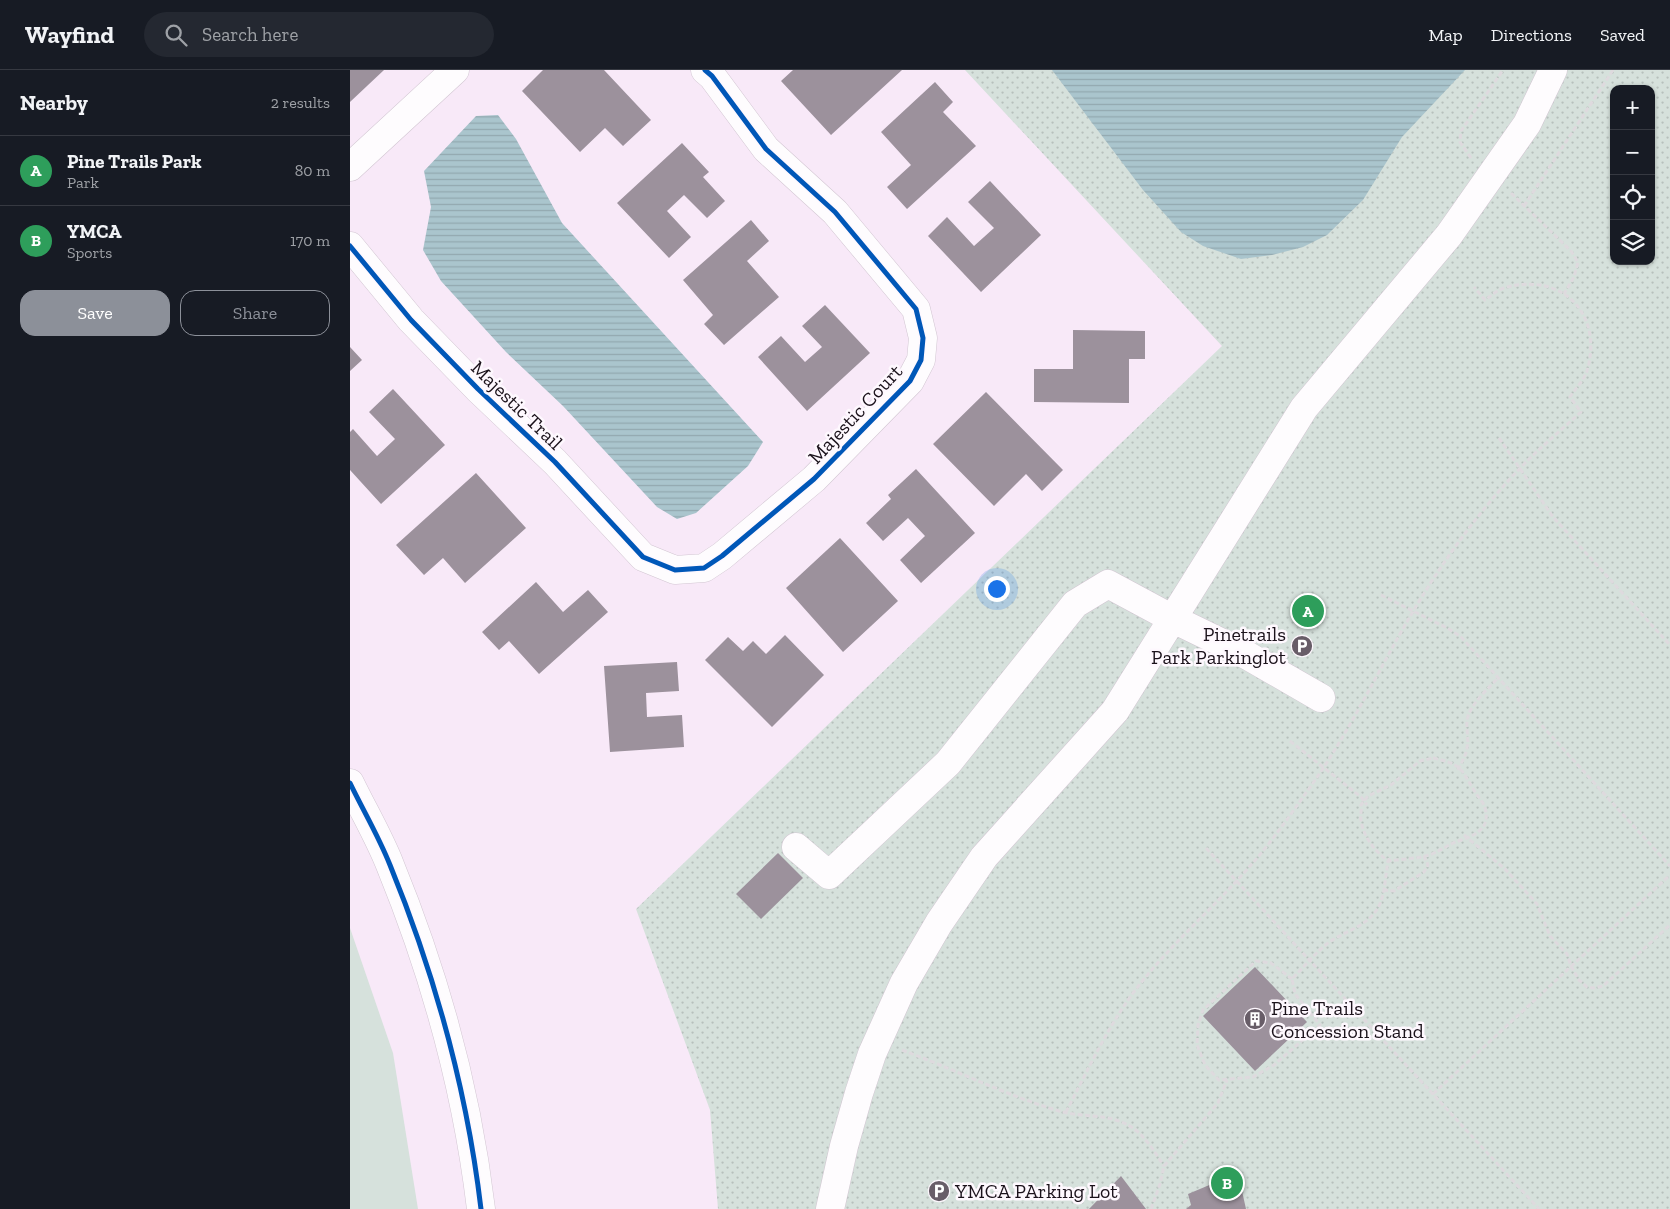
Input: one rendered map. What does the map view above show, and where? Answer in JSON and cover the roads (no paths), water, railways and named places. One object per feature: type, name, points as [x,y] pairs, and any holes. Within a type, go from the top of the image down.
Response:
[{"type":"street","points":[[350,167],[455,70]]},
{"type":"street","name":"Majestic Court","points":[[675,570],[704,568],[722,556],[814,479],[910,381],[921,360],[923,338],[916,310],[835,212],[766,149],[712,76],[704,70]]},
{"type":"street","points":[[830,1209],[844,1146],[872,1054],[904,984],[939,923],[984,857],[1115,711],[1304,408],[1449,235],[1527,124],[1553,70]]},
{"type":"street","name":"Majestic Trail","points":[[350,246],[411,320],[478,389],[555,462],[644,558],[675,570]]},
{"type":"street","points":[[796,847],[829,875],[948,763],[1075,604],[1108,584],[1173,619],[1243,653],[1321,698]]},
{"type":"street","points":[[350,783],[390,864],[429,971],[458,1073],[475,1160],[481,1209]]},
{"type":"water","points":[[1052,70],[1465,70],[1402,137],[1363,200],[1327,235],[1303,247],[1272,255],[1241,259],[1203,246],[1181,232],[1143,190]]},
{"type":"water","points":[[498,115],[516,139],[562,223],[763,442],[748,466],[696,513],[677,519],[657,507],[563,406],[506,352],[441,281],[423,250],[431,207],[424,171],[476,116]]},
{"type":"place","name":"Pine Trails Park","points":[[1308,611]]},
{"type":"place","name":"Pinetrails Park Parkinglot","points":[[1302,646]]},
{"type":"place","name":"Pine Trails Concession Stand","points":[[1255,1019]]},
{"type":"place","name":"YMCA","points":[[1227,1183]]},
{"type":"place","name":"YMCA PArking Lot","points":[[939,1191]]}]
